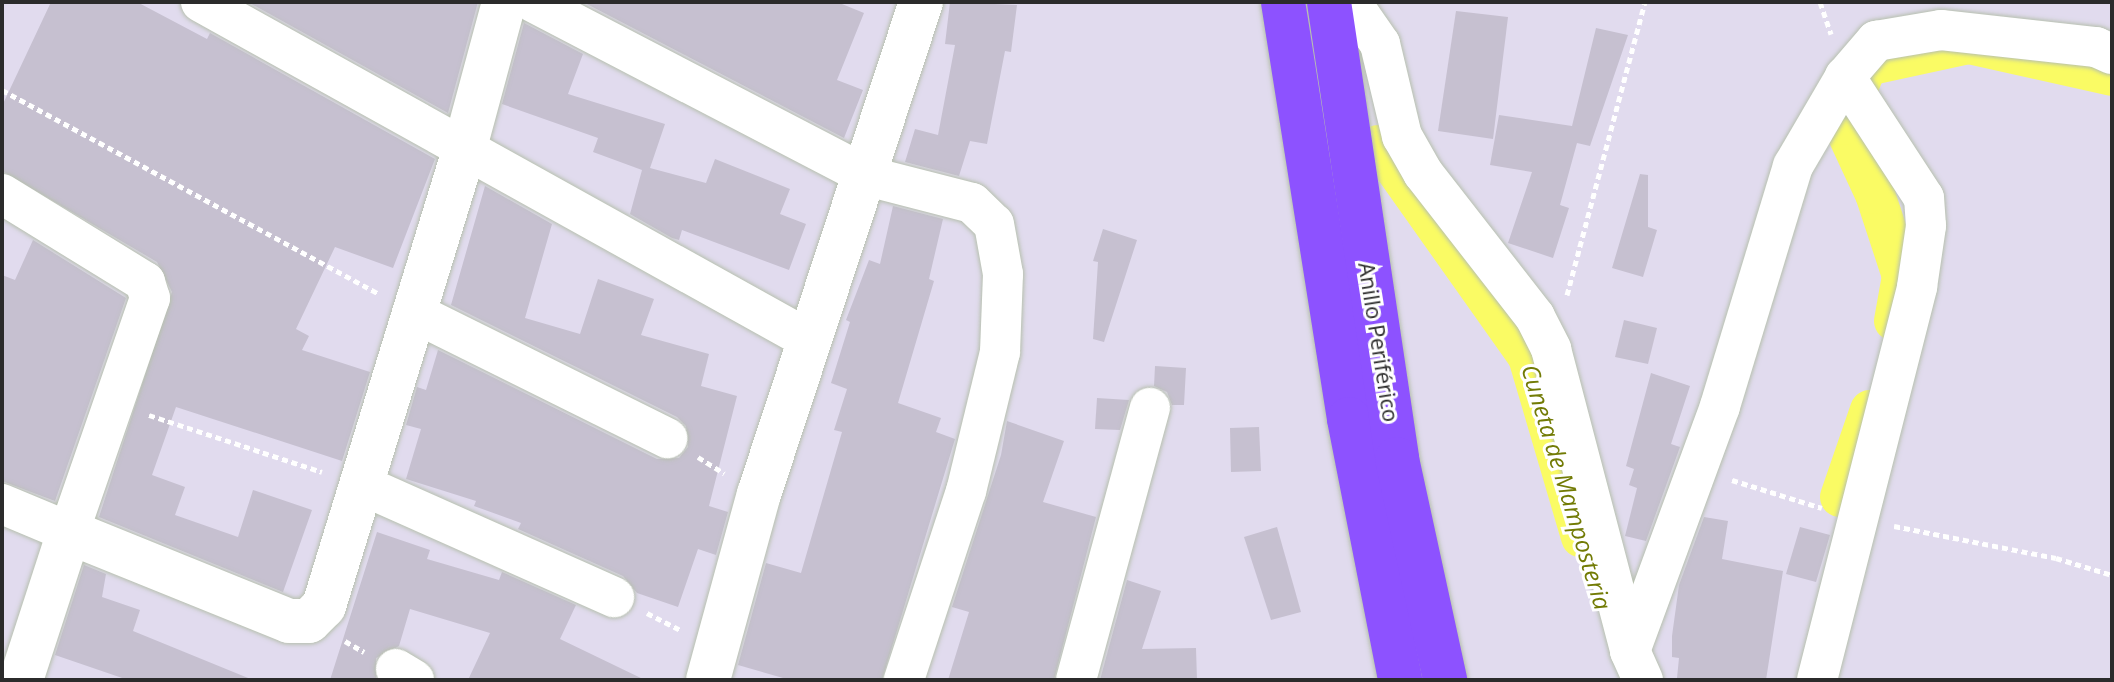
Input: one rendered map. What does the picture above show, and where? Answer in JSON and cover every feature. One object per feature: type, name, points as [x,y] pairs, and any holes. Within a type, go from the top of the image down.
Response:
[{"type":"highway","name":"Anillo Periférico","points":[[1283,2],[1349,419],[1400,680]]},
{"type":"highway","name":"Anillo Periférico","points":[[1329,2],[1397,459],[1445,680]]},
{"type":"street","points":[[201,2],[811,341]]},
{"type":"street","points":[[2,504],[289,621],[309,621],[324,606],[465,147],[504,2]]},
{"type":"street","points":[[533,2],[867,176],[972,203],[994,224],[1003,274],[1000,352],[987,414],[904,680]]},
{"type":"street","points":[[1351,2],[1380,44],[1402,136],[1423,173],[1535,317],[1551,349],[1637,665]]},
{"type":"street","points":[[713,664],[759,494],[867,176],[915,4]]},
{"type":"street","points":[[1637,665],[1793,166],[1854,90],[1876,41],[1941,30],[2096,47],[2112,54]]},
{"type":"street","points":[[1817,680],[1917,287],[1926,226],[1924,198],[1854,90]]},
{"type":"street","points":[[2,194],[145,282],[150,298],[110,402],[21,680]]},
{"type":"street","points":[[413,312],[667,438]]},
{"type":"street","points":[[1076,680],[1150,408]]},
{"type":"street","points":[[362,485],[614,597]]},
{"type":"path","points":[[1551,349],[1598,195],[1645,2]]},
{"type":"path","points":[[2,90],[413,312]]},
{"type":"path","points":[[110,402],[362,485]]},
{"type":"path","points":[[667,438],[759,494]]},
{"type":"path","points":[[1697,469],[1857,518],[2056,558],[2112,575]]},
{"type":"path","points":[[614,597],[713,664]]},
{"type":"path","points":[[309,621],[405,675]]},
{"type":"building","points":[[51,2],[137,2],[207,39],[210,33],[435,159],[393,268],[335,247],[296,329],[309,336],[302,350],[370,372],[342,461],[176,407],[152,475],[185,487],[175,515],[238,537],[253,490],[312,510],[283,592],[99,517],[172,292],[157,262],[2,171],[2,106]]},
{"type":"building","points":[[248,2],[478,2],[448,113]]},
{"type":"building","points":[[583,2],[837,2],[864,13],[837,80],[863,90],[844,138]]},
{"type":"building","points":[[950,2],[1017,5],[1011,52],[1005,51],[987,144],[970,141],[959,176],[905,162],[915,129],[938,135],[955,45],[945,44]]},
{"type":"building","points":[[1456,11],[1508,17],[1493,139],[1438,131]]},
{"type":"building","points":[[524,23],[583,54],[568,94],[665,124],[650,168],[706,183],[715,159],[790,189],[780,214],[806,224],[789,270],[682,230],[679,240],[672,238],[630,214],[642,170],[593,152],[598,138],[502,104]]},
{"type":"building","points":[[1596,28],[1628,35],[1590,146],[1577,143],[1560,205],[1569,208],[1553,258],[1508,243],[1532,172],[1490,165],[1499,115],[1572,126]]},
{"type":"building","points":[[1640,174],[1648,175],[1648,227],[1657,230],[1643,277],[1612,268]]},
{"type":"building","points":[[485,186],[552,224],[525,318],[580,334],[598,279],[654,299],[641,335],[709,354],[701,386],[737,396],[709,506],[728,512],[716,555],[698,549],[678,607],[637,593],[623,576],[518,529],[521,523],[474,506],[476,501],[406,479],[421,429],[406,425],[417,387],[426,390],[438,350],[657,459],[679,458],[688,447],[686,426],[677,417],[451,305]]},
{"type":"building","points":[[893,206],[943,219],[929,279],[934,281],[898,403],[941,418],[936,432],[955,439],[882,680],[790,680],[738,665],[766,563],[801,573],[842,432],[834,430],[847,389],[831,383],[850,322],[846,320],[869,260],[880,264]]},
{"type":"building","points":[[1103,229],[1137,240],[1104,342],[1093,339],[1098,262],[1093,261]]},
{"type":"building","points":[[33,240],[126,298],[55,501],[2,481],[2,275],[15,280]]},
{"type":"building","points":[[1624,320],[1657,328],[1648,364],[1615,357]]},
{"type":"building","points":[[1155,366],[1186,368],[1184,405],[1172,405],[1167,392],[1154,386]]},
{"type":"building","points":[[1651,373],[1690,386],[1671,444],[1680,447],[1646,541],[1625,536],[1637,488],[1629,485],[1634,469],[1626,466]]},
{"type":"building","points":[[1097,398],[1129,400],[1120,430],[1095,429]]},
{"type":"building","points":[[1007,421],[1064,441],[1043,502],[1096,517],[1054,680],[948,680],[969,612],[952,607],[1001,455]]},
{"type":"building","points":[[1259,427],[1261,471],[1231,472],[1230,428]]},
{"type":"building","points":[[1704,517],[1728,521],[1722,559],[1783,571],[1766,680],[1677,678],[1679,658],[1672,657],[1672,636],[1679,585]]},
{"type":"building","points":[[1277,527],[1301,612],[1271,620],[1244,537]]},
{"type":"building","points":[[1800,527],[1830,535],[1816,582],[1786,574]]},
{"type":"building","points":[[377,532],[430,550],[427,559],[499,580],[502,572],[576,605],[560,639],[645,680],[468,680],[490,633],[410,609],[399,646],[376,658],[376,680],[330,680]]},
{"type":"building","points":[[84,565],[106,574],[102,597],[140,610],[133,631],[253,680],[128,680],[55,655]]},
{"type":"building","points":[[1127,580],[1161,591],[1142,649],[1196,648],[1197,680],[1100,680]]},
{"type":"waterway","points":[[1894,321],[1902,276],[1875,194],[1843,125],[1867,66],[1969,44],[2112,76]]},
{"type":"waterway","name":"Cuneta de Mamposteria","points":[[1378,145],[1528,357],[1581,537]]},
{"type":"waterway","points":[[1840,497],[1870,410]]}]
